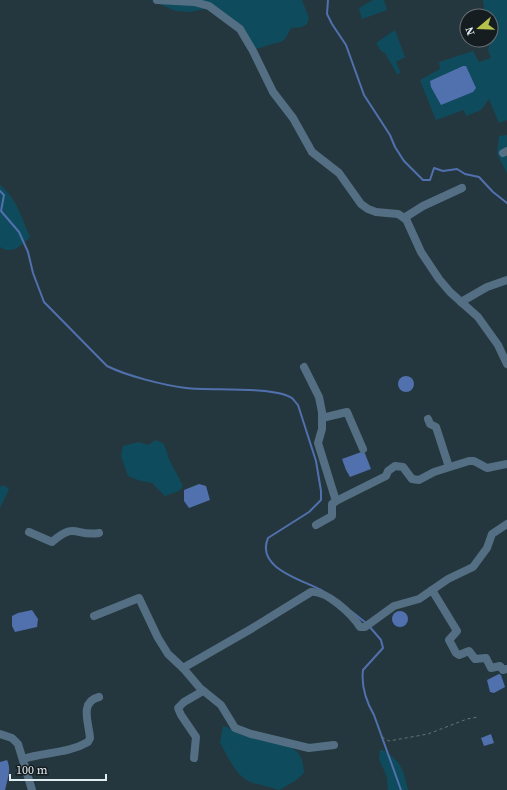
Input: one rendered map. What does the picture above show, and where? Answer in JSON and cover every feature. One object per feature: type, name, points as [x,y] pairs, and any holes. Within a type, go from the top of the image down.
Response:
[{"type":"street","points":[[157,0],[199,1],[228,19],[240,30],[247,39],[270,88],[292,118],[312,152],[339,173],[359,200],[368,209],[376,212],[398,214],[404,218],[429,265],[450,292],[472,311],[485,326],[498,345],[507,364]]},
{"type":"street","points":[[404,218],[423,206],[462,188]]},
{"type":"street","points":[[461,302],[488,287],[507,280]]},
{"type":"street","points":[[304,367],[319,397],[322,429],[318,443],[336,501]]},
{"type":"street","points":[[322,418],[347,412],[363,449]]},
{"type":"street","points":[[428,419],[430,424],[436,427],[449,467]]},
{"type":"street","points":[[316,525],[325,522],[332,516],[332,504],[336,501],[386,476],[388,471],[396,466],[403,467],[415,480],[419,480],[434,472],[474,461],[487,468],[507,464]]},
{"type":"street","points":[[183,668],[311,592],[325,594],[350,615],[360,627],[365,627],[394,606],[414,601],[477,564],[490,543],[492,534],[507,524]]},
{"type":"street","points":[[29,532],[52,542],[65,532],[80,531],[87,534],[99,533]]},
{"type":"street","points":[[432,590],[457,631],[449,640],[457,654],[469,651],[476,659],[486,658],[491,668],[500,666],[503,670],[507,669]]},
{"type":"street","points":[[94,616],[139,598],[163,646],[202,690],[221,705],[232,724],[240,731],[309,748],[334,745]]},
{"type":"street","points":[[194,758],[196,737],[178,708],[202,690]]},
{"type":"street","points":[[23,759],[40,754],[61,753],[90,740],[86,708],[93,699],[99,697]]},
{"type":"street","points":[[0,734],[12,738],[18,744],[32,790]]},
{"type":"path","points":[[382,737],[389,741],[428,734],[464,720],[478,717]]},
{"type":"shaded area","points":[[150,0],[302,0],[309,18],[307,24],[302,27],[291,28],[286,38],[282,42],[251,49],[222,12],[205,9],[190,12],[176,11]]},
{"type":"shaded area","points":[[373,0],[384,0],[387,10],[362,19],[359,8]]},
{"type":"shaded area","points":[[483,0],[507,0],[507,120],[499,123],[489,99],[481,110],[466,116],[464,110],[436,120],[420,80],[440,69],[439,62],[473,51],[479,62],[491,58],[489,48],[499,48],[499,8],[484,8]]},
{"type":"shaded area","points":[[395,30],[405,57],[396,62],[401,73],[397,74],[385,53],[381,51],[376,43]]},
{"type":"shaded area","points":[[507,135],[507,173],[497,154],[499,136]]},
{"type":"shaded area","points":[[0,185],[6,190],[14,202],[30,237],[13,250],[0,247]]},
{"type":"shaded area","points":[[156,440],[164,444],[169,459],[183,486],[179,491],[165,496],[152,483],[128,476],[121,456],[123,446],[139,442],[148,445]]},
{"type":"shaded area","points":[[4,485],[9,489],[0,508],[0,487]]},
{"type":"shaded area","points":[[223,726],[243,735],[278,743],[293,749],[301,757],[304,773],[295,781],[279,790],[247,780],[237,772],[220,743]]},
{"type":"shaded area","points":[[380,750],[383,750],[389,754],[398,762],[403,771],[408,790],[388,790],[387,777],[379,759]]},
{"type":"water","points":[[466,66],[476,88],[473,92],[441,105],[431,87],[430,81]]},
{"type":"water","points":[[406,376],[413,381],[414,384],[409,391],[406,392],[399,387],[398,384],[403,377]]},
{"type":"water","points":[[364,451],[371,469],[350,477],[342,459]]},
{"type":"water","points":[[199,484],[206,486],[210,500],[189,508],[184,501],[184,490]]},
{"type":"water","points":[[32,610],[38,619],[37,627],[15,632],[12,626],[12,616]]},
{"type":"water","points":[[400,611],[407,616],[408,619],[403,626],[400,627],[393,622],[392,619],[397,612]]},
{"type":"water","points":[[499,674],[501,675],[505,687],[494,693],[490,692],[487,680]]},
{"type":"water","points":[[491,734],[494,743],[484,746],[481,738]]},
{"type":"water","points":[[7,760],[9,768],[8,779],[5,790],[0,790],[0,762]]},
{"type":"waterway","points":[[328,0],[327,14],[346,45],[364,95],[390,135],[395,147],[404,161],[423,180],[430,180],[434,168],[443,171],[457,169],[465,174],[479,177],[493,192],[507,203]]},
{"type":"waterway","points":[[0,191],[4,195],[1,211],[19,232],[28,252],[33,273],[44,302],[107,366],[135,377],[177,387],[197,389],[257,390],[283,394],[292,398],[298,405],[316,461],[321,500],[309,512],[268,538],[266,549],[268,558],[284,572],[323,591]]},
{"type":"waterway","points":[[351,611],[366,623]]},
{"type":"waterway","points":[[369,626],[381,640],[383,648],[363,670],[363,688],[401,790]]}]
